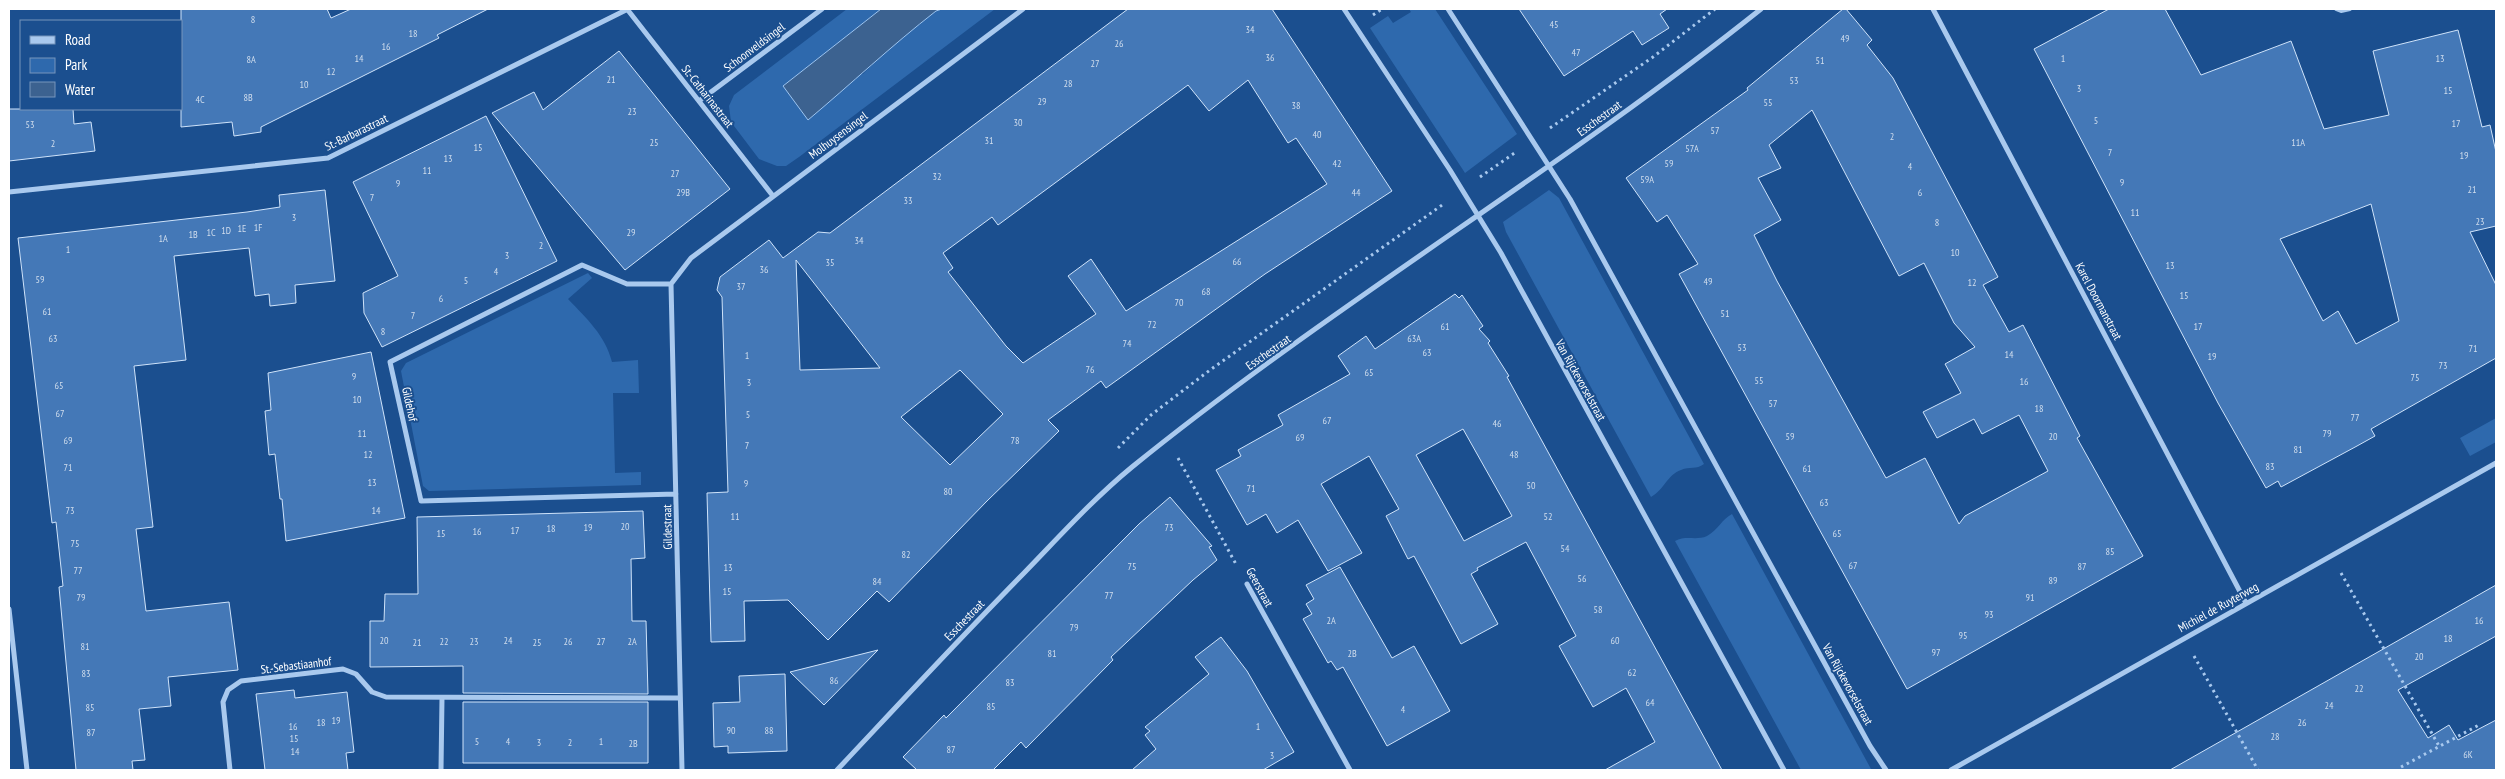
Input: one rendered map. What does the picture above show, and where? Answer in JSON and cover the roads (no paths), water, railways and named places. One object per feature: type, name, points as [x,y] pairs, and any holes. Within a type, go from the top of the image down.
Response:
[{"type":"street","name":"St.-Catharinastraat","points":[[628,9],[773,196]]},
{"type":"street","name":"St.-Barbarastraat","points":[[9,192],[328,158],[628,9]]},
{"type":"street","name":"Schoonveldsingel","points":[[699,101],[822,9]]},
{"type":"street","name":"Molhuysensingel","points":[[671,284],[691,258],[1023,9]]},
{"type":"street","name":"Van Rijckevorselstraat","points":[[1344,9],[1500,253],[1784,770]]},
{"type":"street","name":"Van Rijckevorselstraat","points":[[1448,9],[1570,199],[1870,746],[1886,770]]},
{"type":"street","name":"Esschestraat","points":[[837,770],[967,631],[1089,505],[1168,439],[1215,401],[1549,166],[1696,60],[1761,9]]},
{"type":"street","name":"Karel Doormanstraat","points":[[1934,9],[2246,603]]},
{"type":"street","name":"Gildehof","points":[[671,284],[627,284],[582,265],[390,362],[421,501],[676,494]]},
{"type":"street","name":"Gildestraat","points":[[671,284],[682,770]]},
{"type":"street","name":"Michiel de Ruyterweg","points":[[1951,770],[2496,463]]},
{"type":"street","name":"Geerstraat","points":[[1247,584],[1350,770]]},
{"type":"street","points":[[9,609],[27,770]]},
{"type":"street","name":"St.-Sebastiaanhof","points":[[230,770],[223,702],[228,690],[241,681],[343,669],[356,674],[372,692],[386,697],[680,698]]},
{"type":"street","points":[[441,770],[442,698]]},
{"type":"lane","points":[[2336,9],[2341,11],[2350,9]]},
{"type":"water","points":[[881,9],[942,9],[936,11],[903,38],[808,120],[783,86]]}]
